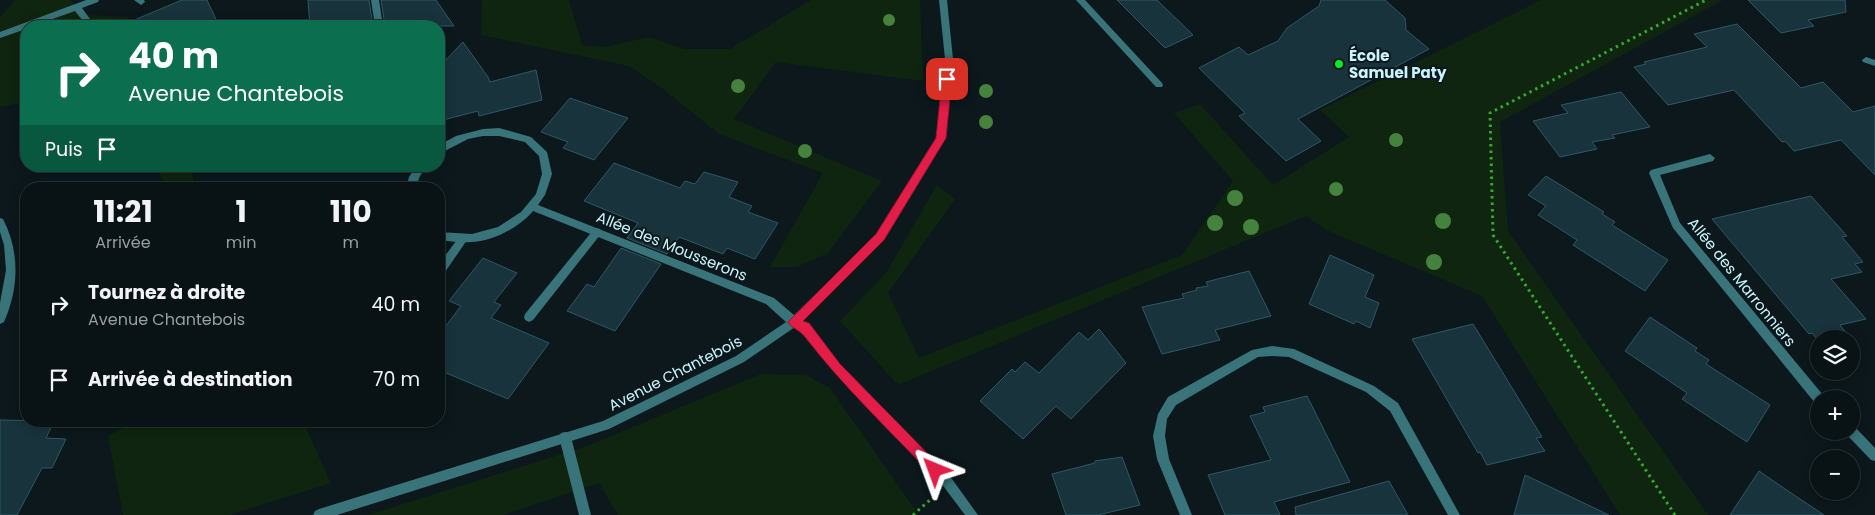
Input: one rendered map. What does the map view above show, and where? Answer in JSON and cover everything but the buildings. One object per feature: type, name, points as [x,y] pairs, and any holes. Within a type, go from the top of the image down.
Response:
[{"type":"street","points":[[41,20],[95,0]]},
{"type":"street","points":[[375,0],[379,20]]},
{"type":"street","name":"Avenue Chantebois","points":[[319,515],[605,425],[740,359],[794,322],[880,237],[941,138],[949,59],[943,0]]},
{"type":"street","points":[[1080,0],[1159,85]]},
{"type":"street","points":[[77,7],[87,20]]},
{"type":"street","points":[[0,35],[20,28]]},
{"type":"street","points":[[445,147],[466,136],[490,131],[512,133],[530,140],[543,154],[548,170],[545,189],[534,207],[520,220],[502,230],[482,237],[462,240],[445,237]]},
{"type":"street","name":"Allée des Marronniers","points":[[1710,158],[1654,173],[1676,225],[1812,390]]},
{"type":"street","name":"Allée des Mousserons","points":[[534,207],[770,301],[794,322],[805,327],[836,367],[948,483],[972,515]]},
{"type":"street","points":[[0,222],[10,242],[11,278],[4,298],[0,319]]},
{"type":"street","points":[[529,317],[597,232]]},
{"type":"street","points":[[445,264],[462,240]]},
{"type":"street","points":[[1186,515],[1162,458],[1159,436],[1162,418],[1172,401],[1256,353],[1272,351],[1290,352],[1370,389],[1394,407],[1454,515]]},
{"type":"street","points":[[565,437],[585,515]]},
{"type":"street","points":[[1860,440],[1875,456]]},
{"type":"path","points":[[1675,515],[1493,234],[1490,113],[1706,0]]},
{"type":"green space","points":[[15,0],[70,0],[88,15],[128,17],[129,20],[20,20],[20,103],[0,107],[0,17]]},
{"type":"green space","points":[[482,0],[569,0],[582,45],[605,47],[649,37],[684,49],[730,49],[811,0],[920,0],[923,81],[776,62],[734,119],[882,181],[828,253],[797,267],[770,267],[823,173],[719,134],[663,89],[629,66],[481,35]]},
{"type":"green space","points":[[1541,0],[1723,0],[1500,122],[1508,231],[1708,515],[1620,515],[1482,296],[1326,230],[1306,216],[898,385],[840,321],[886,273],[937,185],[955,199],[888,293],[919,358],[1182,255],[1233,181],[1174,113],[1200,104],[1273,185],[1349,137],[1320,110]]},
{"type":"green space","points":[[160,172],[191,172],[195,182],[163,182]]},
{"type":"green space","points":[[761,374],[806,375],[830,388],[919,515],[618,515],[599,483],[503,515],[368,515],[587,446]]},
{"type":"green space","points":[[125,427],[306,427],[331,483],[229,515],[123,515],[108,436]]},
{"type":"place","name":"École Samuel Paty","points":[[1339,64]]},
{"type":"route","points":[[935,470],[836,367],[805,327],[794,322],[880,237],[941,138],[947,79]]}]
